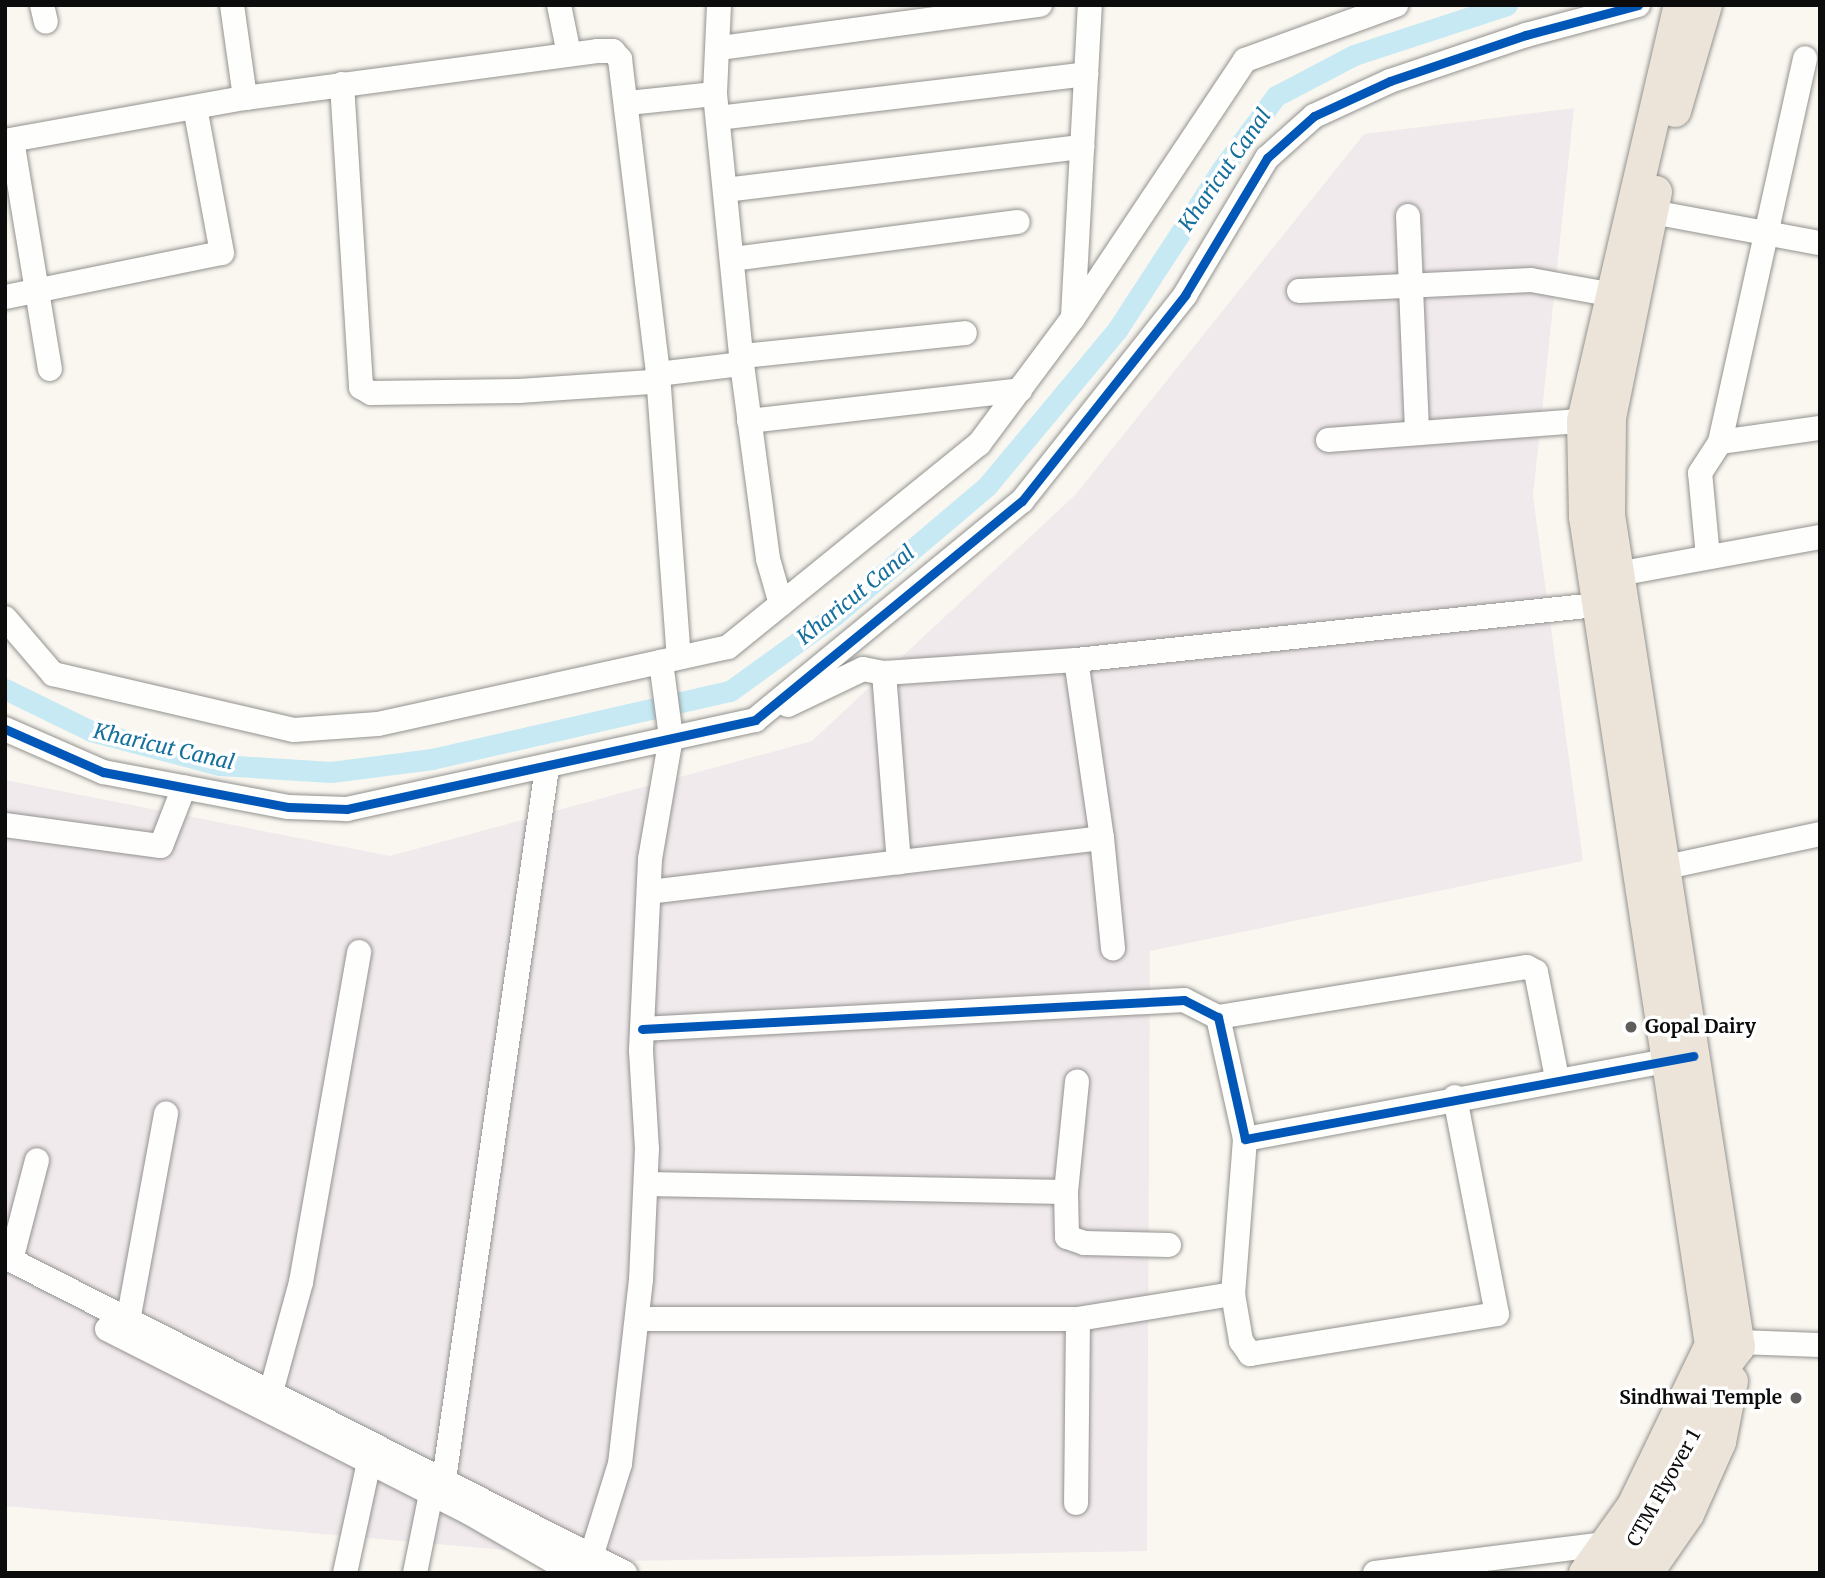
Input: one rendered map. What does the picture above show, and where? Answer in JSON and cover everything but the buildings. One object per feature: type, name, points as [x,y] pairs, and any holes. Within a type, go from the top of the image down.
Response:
[{"type":"main road","points":[[1647,1573],[1688,1514],[1720,1441],[1731,1399],[1728,1349],[1709,1246],[1651,870],[1613,593],[1609,515],[1610,419],[1622,297],[1680,5]]},
{"type":"main road","points":[[1613,593],[1585,517],[1583,421],[1652,212],[1670,131],[1706,5]]},
{"type":"main road","points":[[1585,1573],[1609,1559],[1633,1506],[1728,1349]]},
{"type":"main road","name":"CTM Flyover 1","points":[[1609,1559],[1694,1437],[1728,1349]]},
{"type":"street","points":[[232,5],[245,98]]},
{"type":"street","points":[[559,5],[569,54]]},
{"type":"street","points":[[719,5],[717,106],[725,190],[749,421],[768,559],[781,604]]},
{"type":"street","points":[[720,48],[1041,5]]},
{"type":"street","points":[[1073,318],[1090,5]]},
{"type":"street","points":[[5,618],[53,674],[294,730],[378,724],[728,647],[979,444],[1073,318],[1245,60],[1396,5]]},
{"type":"street","points":[[755,720],[1022,501],[1185,295],[1267,158],[1314,116],[1402,76],[1526,35],[1638,5]]},
{"type":"street","points":[[50,369],[9,140],[342,83],[569,54],[613,51],[621,59],[658,374],[671,735],[649,892],[642,1029],[646,1184],[637,1319],[620,1464],[591,1563]]},
{"type":"street","points":[[1707,557],[1700,473],[1720,442],[1805,58]]},
{"type":"street","points":[[628,103],[717,106],[1086,74]]},
{"type":"street","points":[[342,83],[361,387],[371,393],[519,391],[651,382],[658,374],[743,360],[965,333]]},
{"type":"street","points":[[5,297],[222,253],[195,108]]},
{"type":"street","points":[[725,190],[1082,147]]},
{"type":"street","points":[[1652,212],[1820,243]]},
{"type":"street","points":[[1408,216],[1417,433]]},
{"type":"street","points":[[733,259],[1018,222]]},
{"type":"street","points":[[1299,291],[1531,280],[1622,297]]},
{"type":"street","points":[[749,421],[1020,390]]},
{"type":"street","points":[[1328,440],[1583,421]]},
{"type":"street","points":[[1720,442],[1820,428]]},
{"type":"street","points":[[5,729],[103,772],[289,807],[346,808],[547,768],[671,735],[755,720],[863,669],[884,673],[1076,660],[1613,593],[1707,557],[1820,537]]},
{"type":"street","points":[[1076,660],[1102,838],[1112,948]]},
{"type":"street","points":[[884,673],[900,862]]},
{"type":"street","points":[[415,1573],[438,1486],[547,768]]},
{"type":"street","points":[[5,825],[161,846],[184,787]]},
{"type":"street","points":[[1651,870],[1820,834]]},
{"type":"street","points":[[649,892],[1102,838]]},
{"type":"street","points":[[271,1392],[301,1282],[359,952]]},
{"type":"street","points":[[642,1029],[1184,1000],[1218,1017],[1527,967],[1536,972],[1557,1078]]},
{"type":"street","points":[[1218,1017],[1245,1139],[1233,1294],[1241,1341],[1250,1354],[1497,1314],[1455,1097]]},
{"type":"street","points":[[1245,1139],[1455,1097],[1679,1058]]},
{"type":"street","points":[[1077,1082],[1066,1192],[1067,1237],[1084,1243],[1169,1245]]},
{"type":"street","points":[[128,1321],[166,1113]]},
{"type":"street","points":[[7,1264],[37,1160]]},
{"type":"street","points":[[646,1184],[1066,1192]]},
{"type":"street","points":[[7,1264],[369,1462],[438,1486]]},
{"type":"street","points":[[7,1264],[271,1392],[438,1486],[554,1557],[574,1573]]},
{"type":"street","points":[[637,1319],[1078,1319],[1233,1294]]},
{"type":"street","points":[[1076,1503],[1078,1319]]},
{"type":"street","points":[[1728,1349],[1820,1345]]},
{"type":"street","points":[[345,1573],[369,1462]]},
{"type":"street","points":[[554,1557],[591,1563],[625,1573]]},
{"type":"street","points":[[1375,1573],[1609,1559]]},
{"type":"shaded area","points":[[1574,108],[1533,496],[1583,861],[1150,951],[1147,1551],[629,1561],[5,1506],[5,780],[390,856],[812,741],[1076,494],[1364,134]]},
{"type":"waterway","name":"Kharicut Canal","points":[[5,689],[91,731],[220,765],[331,772],[432,759],[730,691],[835,615],[987,486],[1117,330],[1222,169],[1276,96],[1354,55],[1507,5]]},
{"type":"cycle path","points":[[5,729],[103,772],[289,807],[347,809],[755,720],[1022,501],[1185,295],[1267,158],[1314,116],[1390,81],[1526,35],[1638,5]]},
{"type":"cycle path","points":[[642,1029],[1184,1000],[1218,1017],[1245,1139],[1693,1056]]},
{"type":"place","name":"Gopal Dairy","points":[[1631,1027]]},
{"type":"place","name":"Sindhwai Temple","points":[[1796,1398]]}]
